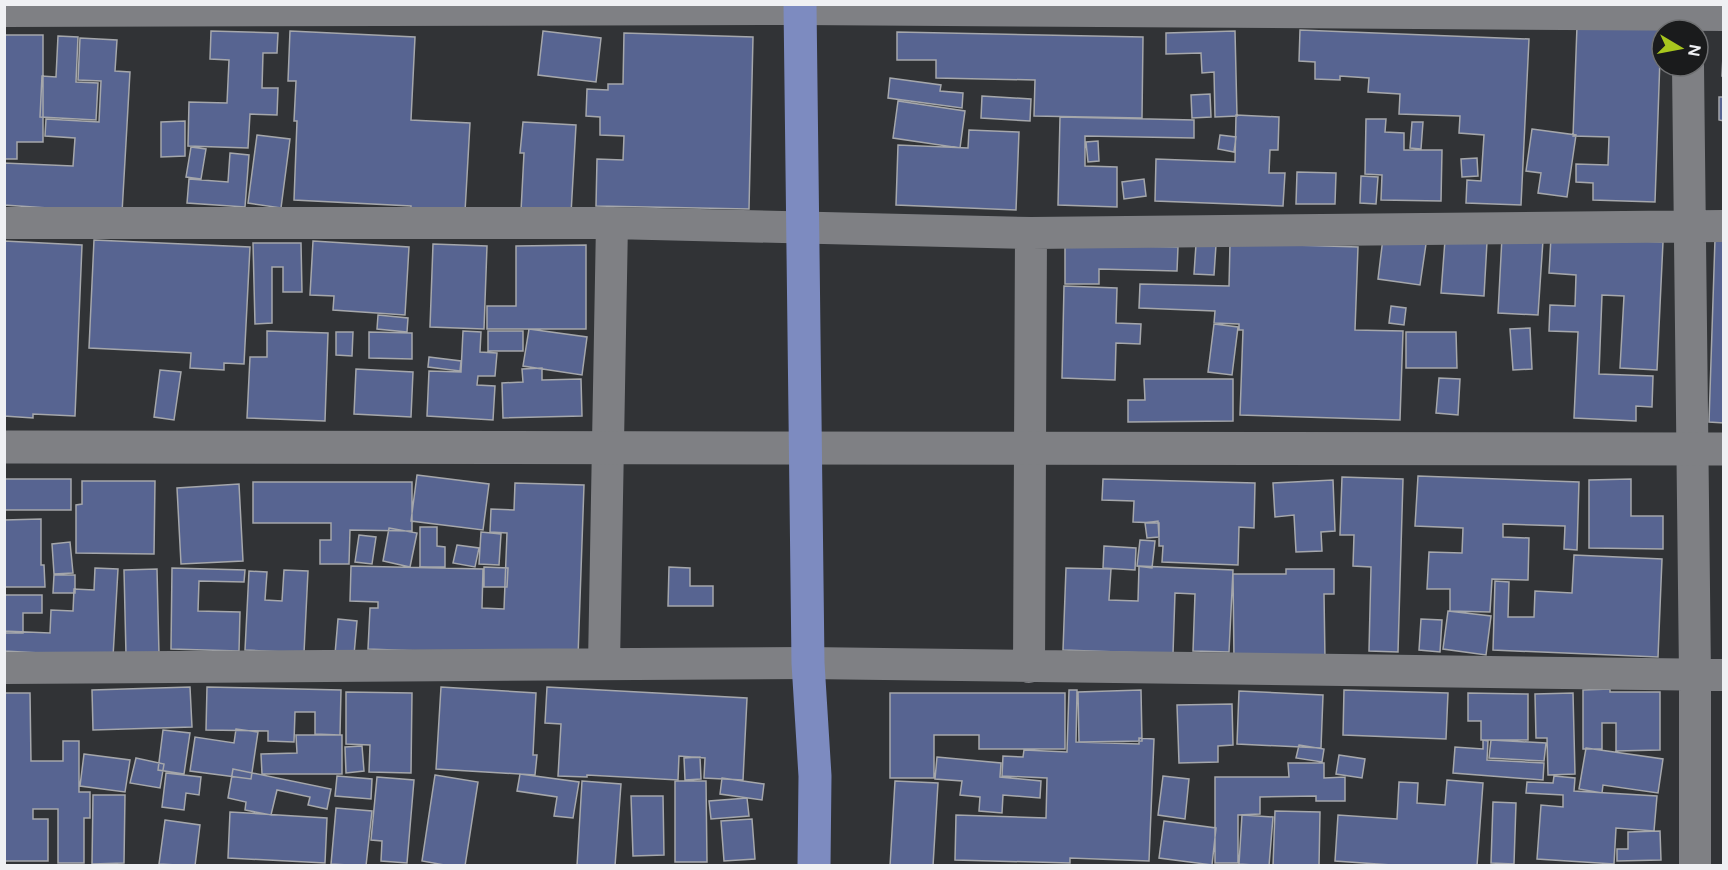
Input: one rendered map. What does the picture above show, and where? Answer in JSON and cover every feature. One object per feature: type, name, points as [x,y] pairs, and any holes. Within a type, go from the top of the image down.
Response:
[{"type":"main road","points":[[800,7],[808,663],[815,776],[814,866]]},
{"type":"street","points":[[4,11],[800,7],[1687,17],[1724,15]]},
{"type":"street","points":[[1688,78],[1690,225],[1708,448],[1709,675],[1695,866]]},
{"type":"street","points":[[4,223],[612,223],[1031,233],[1724,226]]},
{"type":"street","points":[[604,664],[612,223]]},
{"type":"street","points":[[1029,667],[1031,233]]},
{"type":"street","points":[[4,447],[1708,448]]},
{"type":"street","points":[[4,668],[808,663],[1709,675]]},
{"type":"building","points":[[1577,26],[1650,29],[1650,78],[1659,78],[1655,202],[1593,200],[1593,183],[1576,182],[1576,164],[1608,165],[1609,137],[1573,136]]},
{"type":"building","points":[[1300,30],[1529,39],[1521,205],[1466,203],[1467,180],[1481,181],[1484,135],[1459,133],[1460,116],[1399,114],[1400,94],[1368,92],[1369,78],[1340,76],[1340,80],[1315,79],[1315,62],[1299,61]]},
{"type":"building","points":[[211,31],[278,33],[277,53],[263,53],[262,88],[278,88],[277,115],[250,114],[248,148],[188,146],[189,102],[227,103],[229,60],[210,59]]},
{"type":"building","points":[[290,31],[415,37],[411,120],[470,123],[465,212],[411,209],[411,206],[294,200],[297,121],[294,121],[296,81],[288,81]]},
{"type":"building","points":[[543,31],[601,38],[596,82],[538,75]]},
{"type":"building","points":[[1235,31],[1237,116],[1215,117],[1214,72],[1202,73],[1201,53],[1166,54],[1166,33]]},
{"type":"building","points":[[897,32],[1143,37],[1142,118],[1034,116],[1035,80],[936,78],[936,60],[897,60]]},
{"type":"building","points":[[624,33],[753,37],[749,209],[596,206],[597,159],[623,160],[624,136],[600,135],[600,117],[586,116],[587,89],[608,90],[608,84],[623,84]]},
{"type":"building","points":[[4,35],[43,35],[43,142],[17,142],[17,159],[4,159]]},
{"type":"building","points":[[58,36],[78,37],[76,82],[98,83],[96,120],[40,117],[42,76],[56,77]]},
{"type":"building","points":[[1724,36],[1724,76],[1722,76]]},
{"type":"building","points":[[80,38],[117,40],[115,71],[130,72],[122,213],[4,205],[4,163],[73,166],[75,138],[45,136],[46,119],[99,122],[101,81],[78,80]]},
{"type":"building","points":[[890,78],[941,85],[940,91],[963,93],[962,108],[888,98]]},
{"type":"building","points":[[1210,94],[1211,117],[1192,118],[1191,95]]},
{"type":"building","points":[[982,96],[1031,99],[1030,121],[981,118]]},
{"type":"building","points":[[1719,97],[1724,97],[1724,121],[1719,120]]},
{"type":"building","points":[[898,101],[965,111],[960,148],[893,138]]},
{"type":"building","points":[[1236,115],[1279,117],[1278,150],[1270,150],[1269,173],[1285,173],[1283,206],[1155,201],[1156,159],[1235,162]]},
{"type":"building","points":[[1060,117],[1194,120],[1194,138],[1085,136],[1085,166],[1117,167],[1117,207],[1058,205]]},
{"type":"building","points":[[1366,119],[1386,119],[1385,132],[1404,133],[1404,150],[1442,150],[1441,201],[1381,200],[1382,175],[1365,174]]},
{"type":"building","points":[[185,121],[185,156],[161,157],[161,122]]},
{"type":"building","points":[[523,122],[576,125],[571,214],[521,211],[524,153],[520,153]]},
{"type":"building","points":[[1412,122],[1423,122],[1421,149],[1410,148]]},
{"type":"building","points":[[1532,129],[1576,135],[1567,197],[1538,193],[1541,173],[1526,171]]},
{"type":"building","points":[[969,130],[1019,132],[1016,210],[896,205],[898,145],[968,148]]},
{"type":"building","points":[[257,135],[290,139],[281,208],[248,203]]},
{"type":"building","points":[[1220,135],[1236,137],[1234,152],[1218,149]]},
{"type":"building","points":[[1098,141],[1099,161],[1088,162],[1086,142]]},
{"type":"building","points":[[191,147],[206,149],[201,179],[186,177]]},
{"type":"building","points":[[230,153],[249,155],[245,207],[187,203],[189,179],[228,182]]},
{"type":"building","points":[[1477,158],[1478,176],[1462,177],[1461,159]]},
{"type":"building","points":[[1297,172],[1336,173],[1335,204],[1296,204]]},
{"type":"building","points":[[1361,176],[1378,177],[1376,204],[1360,203]]},
{"type":"building","points":[[1144,179],[1146,196],[1124,199],[1122,182]]},
{"type":"building","points":[[1502,237],[1543,240],[1538,315],[1498,313]]},
{"type":"building","points":[[1551,237],[1663,242],[1657,370],[1620,368],[1624,296],[1602,295],[1599,374],[1653,376],[1652,407],[1636,406],[1636,421],[1574,418],[1578,332],[1549,331],[1550,305],[1575,306],[1576,275],[1549,273]]},
{"type":"building","points":[[1383,238],[1426,244],[1420,285],[1378,279]]},
{"type":"building","points":[[1715,239],[1724,239],[1724,423],[1709,422]]},
{"type":"building","points":[[94,240],[250,247],[244,364],[224,363],[224,370],[190,368],[191,353],[89,348]]},
{"type":"building","points":[[1445,240],[1487,242],[1484,296],[1441,293]]},
{"type":"building","points":[[4,241],[82,245],[75,416],[33,414],[33,418],[4,416]]},
{"type":"building","points":[[313,241],[409,247],[405,315],[333,310],[334,296],[310,295]]},
{"type":"building","points":[[253,243],[301,243],[302,292],[283,292],[283,267],[272,267],[272,323],[255,324]]},
{"type":"building","points":[[1230,243],[1358,247],[1355,330],[1403,331],[1400,420],[1240,415],[1243,330],[1239,330],[1239,324],[1214,323],[1215,311],[1139,308],[1140,284],[1229,286]]},
{"type":"building","points":[[433,244],[487,246],[484,329],[430,327]]},
{"type":"building","points":[[1065,244],[1178,247],[1177,271],[1099,269],[1099,284],[1065,284]]},
{"type":"building","points":[[1196,244],[1216,245],[1214,275],[1194,274]]},
{"type":"building","points":[[586,245],[586,329],[487,329],[487,306],[516,306],[516,246]]},
{"type":"building","points":[[1064,286],[1117,288],[1116,323],[1141,324],[1140,344],[1116,343],[1115,380],[1062,378]]},
{"type":"building","points":[[1391,306],[1406,308],[1404,325],[1389,323]]},
{"type":"building","points":[[378,315],[408,318],[407,332],[377,329]]},
{"type":"building","points":[[1214,324],[1238,327],[1232,375],[1208,372]]},
{"type":"building","points":[[1530,328],[1532,369],[1513,370],[1510,329]]},
{"type":"building","points":[[529,329],[587,337],[582,375],[523,366]]},
{"type":"building","points":[[267,331],[328,333],[325,421],[247,418],[250,357],[267,357]]},
{"type":"building","points":[[463,331],[481,332],[480,352],[497,353],[495,376],[478,376],[477,385],[495,386],[493,420],[427,416],[429,371],[461,372]]},
{"type":"building","points":[[488,331],[523,331],[523,351],[488,351]]},
{"type":"building","points":[[336,332],[353,332],[352,356],[336,355]]},
{"type":"building","points":[[369,332],[412,333],[412,359],[369,358]]},
{"type":"building","points":[[1406,332],[1456,332],[1457,368],[1406,368]]},
{"type":"building","points":[[429,357],[461,361],[460,371],[428,367]]},
{"type":"building","points":[[542,368],[542,380],[581,379],[582,416],[503,418],[502,383],[523,382],[522,369]]},
{"type":"building","points":[[356,369],[413,372],[411,417],[354,414]]},
{"type":"building","points":[[160,370],[181,372],[174,420],[154,417]]},
{"type":"building","points":[[1439,378],[1460,379],[1458,415],[1436,413]]},
{"type":"building","points":[[1144,379],[1233,379],[1233,421],[1128,422],[1128,400],[1145,400]]},
{"type":"building","points":[[417,475],[489,484],[483,530],[411,521]]},
{"type":"building","points":[[1418,476],[1579,482],[1577,550],[1564,549],[1565,526],[1503,524],[1503,537],[1529,538],[1528,580],[1492,579],[1490,612],[1450,611],[1450,589],[1427,589],[1429,552],[1462,553],[1463,528],[1415,526]]},
{"type":"building","points":[[1342,477],[1403,479],[1398,652],[1369,651],[1371,567],[1353,566],[1354,535],[1340,535]]},
{"type":"building","points":[[4,479],[71,479],[71,510],[4,510]]},
{"type":"building","points":[[1103,479],[1255,483],[1254,528],[1239,527],[1238,565],[1162,562],[1163,546],[1159,546],[1159,523],[1133,522],[1134,501],[1102,500]]},
{"type":"building","points":[[1631,479],[1631,516],[1663,516],[1663,549],[1589,548],[1589,480]]},
{"type":"building","points":[[1333,480],[1335,531],[1321,532],[1322,551],[1296,552],[1294,515],[1275,517],[1273,483]]},
{"type":"building","points":[[82,481],[155,481],[154,554],[76,553],[76,505],[82,504]]},
{"type":"building","points":[[253,482],[412,482],[412,531],[350,530],[349,564],[320,564],[320,540],[331,540],[331,523],[253,523]]},
{"type":"building","points":[[515,483],[584,485],[578,657],[368,649],[370,608],[378,608],[378,602],[350,601],[351,566],[483,569],[482,608],[504,609],[507,533],[490,532],[491,509],[514,510]]},
{"type":"building","points":[[239,484],[243,561],[181,564],[177,488]]},
{"type":"building","points":[[41,519],[41,565],[44,565],[45,587],[4,587],[4,520]]},
{"type":"building","points":[[1158,521],[1159,537],[1147,538],[1145,523]]},
{"type":"building","points":[[420,527],[437,527],[437,546],[445,547],[445,567],[420,567]]},
{"type":"building","points":[[389,528],[417,533],[410,567],[383,561]]},
{"type":"building","points":[[481,532],[501,534],[499,565],[479,564]]},
{"type":"building","points":[[359,535],[376,537],[372,564],[355,562]]},
{"type":"building","points":[[1140,540],[1155,541],[1152,568],[1137,566]]},
{"type":"building","points":[[70,542],[73,573],[54,574],[52,544]]},
{"type":"building","points":[[457,545],[479,548],[475,567],[453,563]]},
{"type":"building","points":[[1104,546],[1136,548],[1135,570],[1103,568]]},
{"type":"building","points":[[1574,555],[1662,559],[1658,657],[1493,650],[1495,581],[1509,582],[1508,617],[1534,617],[1535,591],[1572,593]]},
{"type":"building","points":[[1139,566],[1233,570],[1229,652],[1193,651],[1195,594],[1175,593],[1173,654],[1063,650],[1066,568],[1111,569],[1109,600],[1138,601]]},
{"type":"building","points":[[484,567],[508,568],[507,587],[484,587]]},
{"type":"building","points":[[669,567],[690,568],[690,586],[713,586],[713,606],[668,606]]},
{"type":"building","points":[[95,568],[118,569],[113,657],[4,651],[4,631],[50,633],[51,610],[73,611],[74,589],[94,590]]},
{"type":"building","points":[[172,568],[245,570],[244,582],[199,581],[198,611],[240,612],[239,651],[171,649]]},
{"type":"building","points":[[157,569],[159,654],[126,655],[124,570]]},
{"type":"building","points":[[1286,569],[1334,569],[1334,594],[1324,594],[1325,659],[1234,660],[1233,574],[1286,574]]},
{"type":"building","points":[[284,570],[308,571],[304,653],[245,650],[249,571],[267,572],[265,600],[282,601]]},
{"type":"building","points":[[54,575],[75,575],[75,593],[53,593]]},
{"type":"building","points":[[4,595],[42,595],[42,613],[23,613],[23,633],[4,633]]},
{"type":"building","points":[[1448,611],[1491,616],[1486,655],[1443,649]]},
{"type":"building","points":[[338,619],[357,621],[354,655],[335,654]]},
{"type":"building","points":[[1421,619],[1442,620],[1440,652],[1419,650]]},
{"type":"building","points":[[190,687],[192,727],[93,730],[92,690]]},
{"type":"building","points":[[207,687],[341,690],[340,735],[315,734],[315,712],[295,712],[294,742],[268,741],[268,731],[206,730]]},
{"type":"building","points":[[441,687],[536,693],[533,755],[537,755],[535,775],[436,769]]},
{"type":"building","points":[[547,687],[747,698],[743,780],[704,778],[705,758],[679,756],[678,780],[587,775],[587,777],[558,776],[561,724],[545,723]]},
{"type":"building","points":[[1610,689],[1610,692],[1660,692],[1660,750],[1616,751],[1616,723],[1602,723],[1602,749],[1583,749],[1583,690]]},
{"type":"building","points":[[1069,690],[1077,690],[1076,742],[1139,744],[1139,738],[1154,739],[1149,861],[1070,858],[1070,863],[955,860],[956,815],[1046,818],[1047,778],[1002,776],[1003,756],[1023,757],[1024,750],[1067,752]]},
{"type":"building","points":[[1141,690],[1142,741],[1079,742],[1078,692]]},
{"type":"building","points":[[1344,690],[1448,693],[1446,739],[1343,735]]},
{"type":"building","points":[[1239,691],[1323,695],[1321,748],[1237,744]]},
{"type":"building","points":[[346,692],[412,693],[411,773],[369,772],[370,745],[346,744]]},
{"type":"building","points":[[4,693],[30,693],[31,761],[63,761],[63,741],[79,741],[79,792],[90,792],[90,818],[84,818],[84,863],[58,863],[58,809],[33,809],[33,819],[48,819],[48,861],[4,861]]},
{"type":"building","points":[[890,693],[1065,693],[1065,749],[979,749],[979,735],[934,735],[934,778],[890,778]]},
{"type":"building","points":[[1468,693],[1528,694],[1528,740],[1481,740],[1481,721],[1468,721]]},
{"type":"building","points":[[1573,693],[1575,774],[1548,775],[1547,738],[1536,738],[1535,694]]},
{"type":"building","points":[[1232,704],[1233,745],[1218,746],[1218,762],[1179,763],[1177,705]]},
{"type":"building","points":[[236,729],[258,732],[251,779],[190,771],[195,737],[234,743]]},
{"type":"building","points":[[163,730],[190,733],[184,774],[158,770]]},
{"type":"building","points":[[296,735],[342,735],[342,774],[262,774],[261,754],[297,753]]},
{"type":"building","points":[[1483,740],[1488,741],[1487,760],[1544,763],[1543,780],[1453,773],[1455,747],[1483,749]]},
{"type":"building","points":[[1491,740],[1546,743],[1544,761],[1489,758]]},
{"type":"building","points":[[1299,745],[1324,749],[1322,762],[1296,758]]},
{"type":"building","points":[[362,746],[364,771],[346,773],[345,747]]},
{"type":"building","points":[[1586,748],[1663,759],[1658,793],[1603,785],[1602,793],[1579,789]]},
{"type":"building","points":[[84,754],[130,760],[125,792],[80,786]]},
{"type":"building","points":[[1339,755],[1365,759],[1362,778],[1336,774]]},
{"type":"building","points":[[700,757],[701,779],[685,780],[684,758]]},
{"type":"building","points":[[937,757],[1001,763],[1000,777],[1041,781],[1040,798],[1003,795],[1002,813],[979,811],[980,797],[960,795],[962,781],[935,779]]},
{"type":"building","points":[[136,758],[164,764],[160,788],[130,783]]},
{"type":"building","points":[[1288,763],[1324,763],[1324,778],[1345,777],[1345,801],[1316,801],[1316,796],[1260,797],[1260,814],[1238,815],[1238,863],[1215,863],[1215,777],[1289,777]]},
{"type":"building","points":[[233,769],[331,789],[327,809],[308,805],[310,797],[277,790],[271,815],[245,810],[246,802],[228,798]]},
{"type":"building","points":[[166,773],[201,777],[199,795],[186,793],[184,810],[162,807]]},
{"type":"building","points":[[520,774],[579,782],[573,818],[554,816],[557,797],[517,791]]},
{"type":"building","points":[[435,775],[478,782],[465,866],[422,861]]},
{"type":"building","points":[[337,776],[372,779],[371,799],[335,796]]},
{"type":"building","points":[[1163,776],[1189,779],[1185,819],[1158,815]]},
{"type":"building","points":[[1554,776],[1575,778],[1574,791],[1657,796],[1654,831],[1616,828],[1614,864],[1537,859],[1541,805],[1563,807],[1563,795],[1526,793],[1527,782],[1553,783]]},
{"type":"building","points":[[377,777],[414,780],[407,863],[381,861],[382,841],[371,840]]},
{"type":"building","points":[[722,778],[764,784],[762,800],[720,794]]},
{"type":"building","points":[[1447,780],[1483,783],[1477,866],[1406,866],[1335,861],[1338,815],[1397,819],[1399,782],[1418,783],[1417,803],[1445,805]]},
{"type":"building","points":[[582,781],[621,784],[615,866],[577,866]]},
{"type":"building","points":[[675,781],[706,781],[707,862],[675,862]]},
{"type":"building","points":[[895,781],[938,783],[933,866],[890,866]]},
{"type":"building","points":[[93,795],[125,795],[124,863],[92,864]]},
{"type":"building","points":[[631,796],[663,796],[664,855],[633,856]]},
{"type":"building","points":[[747,798],[749,816],[711,819],[709,801]]},
{"type":"building","points":[[1493,802],[1516,803],[1514,864],[1491,863]]},
{"type":"building","points":[[336,808],[372,811],[366,866],[331,864]]},
{"type":"building","points":[[1275,811],[1320,812],[1319,866],[1273,866]]},
{"type":"building","points":[[230,812],[327,818],[325,863],[228,858]]},
{"type":"building","points":[[1242,815],[1273,817],[1269,866],[1239,864]]},
{"type":"building","points":[[752,819],[755,859],[724,861],[721,821]]},
{"type":"building","points":[[165,820],[200,825],[195,866],[159,864]]},
{"type":"building","points":[[1164,821],[1216,828],[1212,865],[1159,858]]},
{"type":"building","points":[[1660,831],[1661,860],[1617,861],[1617,849],[1628,849],[1628,832]]}]
